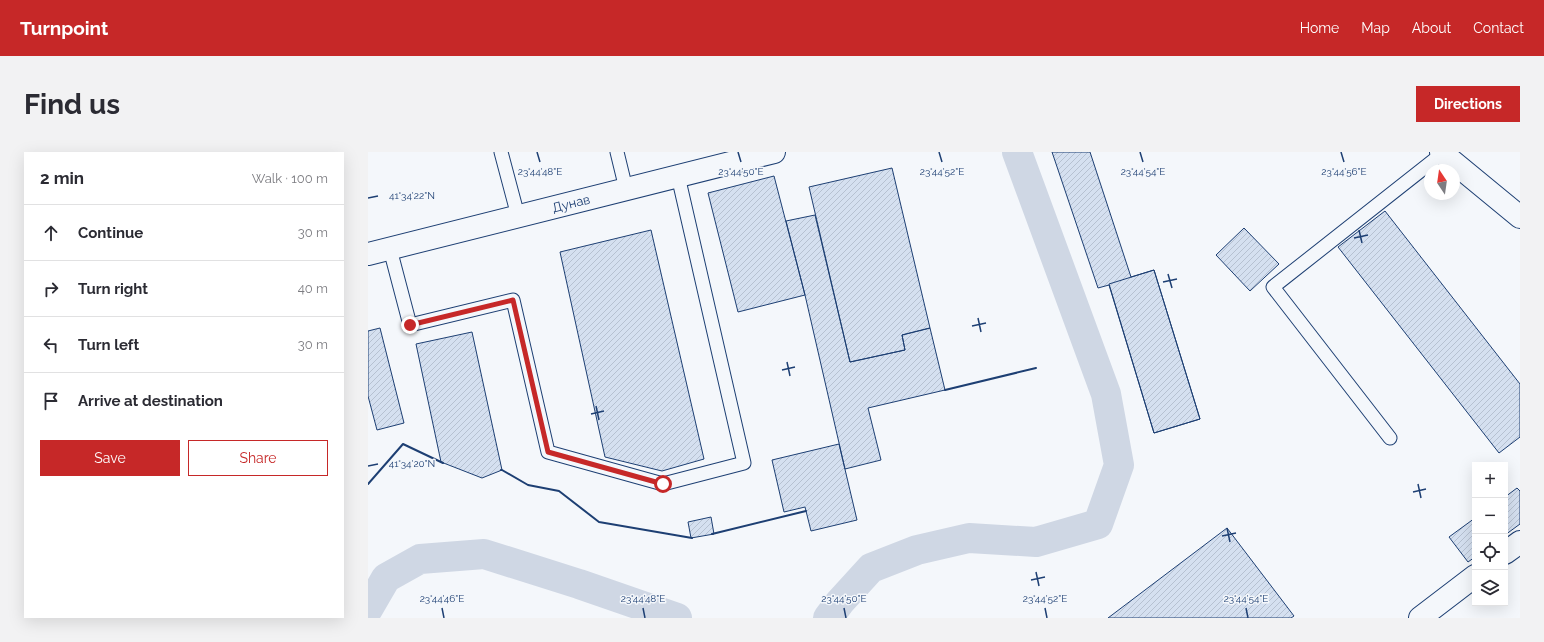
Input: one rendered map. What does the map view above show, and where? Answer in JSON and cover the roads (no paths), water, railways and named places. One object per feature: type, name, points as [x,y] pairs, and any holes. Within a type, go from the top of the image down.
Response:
[{"type":"street","name":"Дунав","points":[[368,254],[774,152]]},
{"type":"street","points":[[1442,153],[1520,217]]},
{"type":"street","points":[[1508,551],[1520,542]]},
{"type":"street","points":[[1420,618],[1472,578]]},
{"type":"lane","points":[[501,152],[518,216]]},
{"type":"lane","points":[[617,152],[626,189]]},
{"type":"lane","points":[[1390,438],[1273,287],[1442,153]]},
{"type":"lane","points":[[390,248],[410,325],[513,300],[548,452],[663,484],[744,463],[678,176]]},
{"type":"waterway","points":[[828,618],[840,602],[871,568],[917,550],[969,538],[1036,542],[1098,524],[1119,465],[1106,394],[1017,152]]},
{"type":"waterway","points":[[368,609],[386,578],[420,559],[484,554],[579,584],[677,618]]}]
